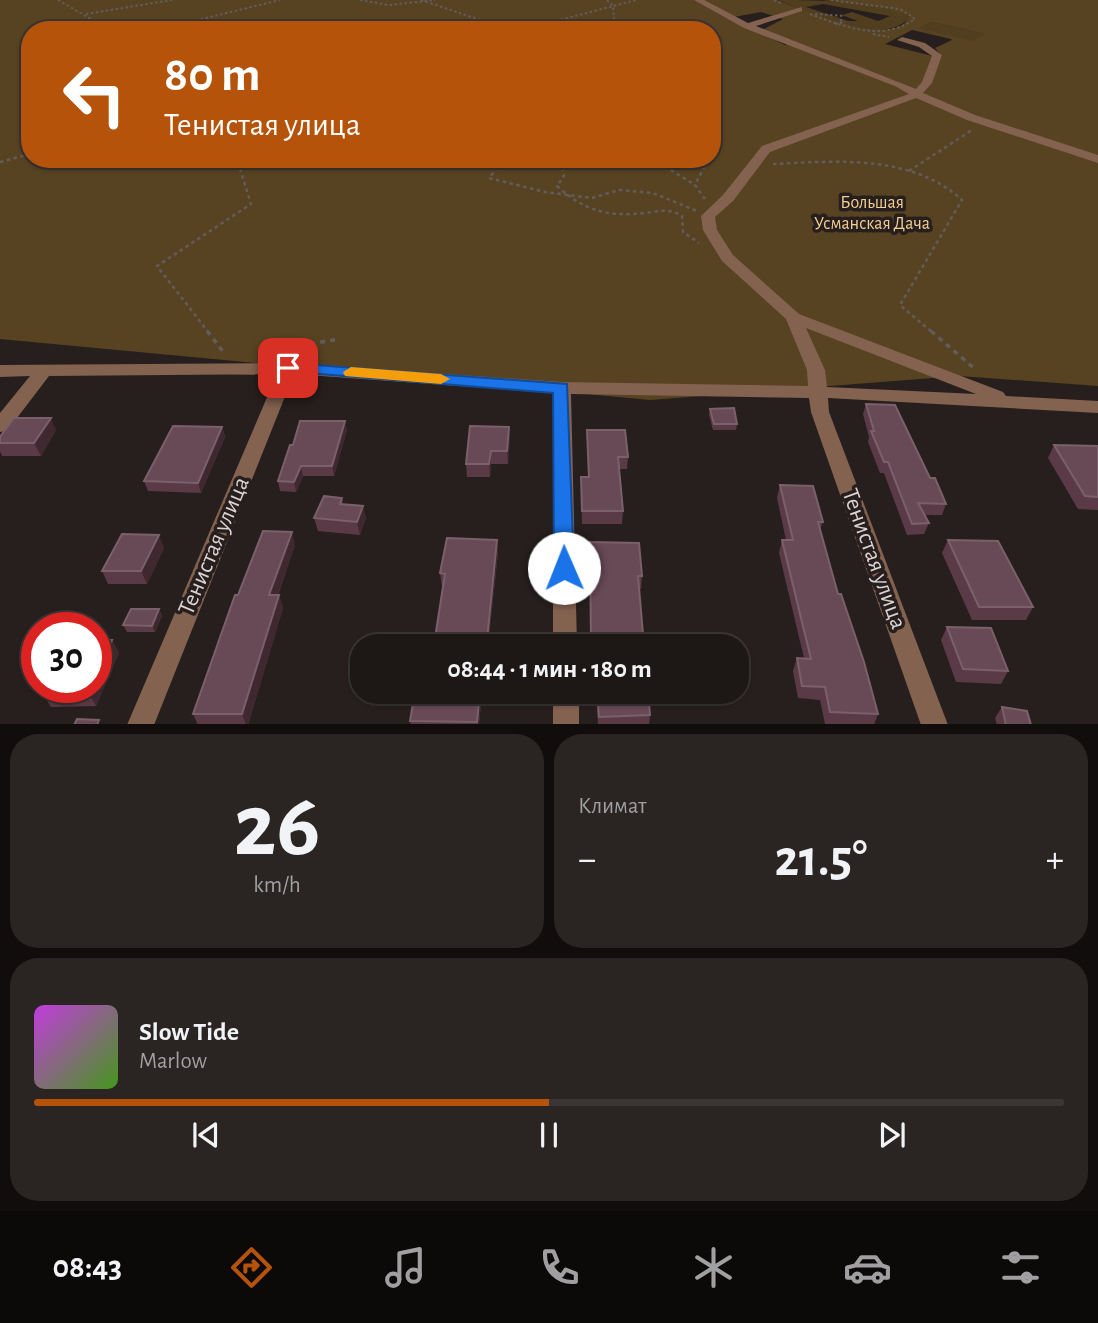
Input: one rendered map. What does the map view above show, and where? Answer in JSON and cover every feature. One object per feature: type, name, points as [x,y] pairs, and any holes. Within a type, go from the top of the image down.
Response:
[{"type":"street","points":[[698,0],[747,26],[899,84],[916,95],[985,122],[1098,159]]},
{"type":"street","points":[[747,26],[799,9]]},
{"type":"street","points":[[902,40],[922,45],[937,55],[928,83],[916,95],[770,147],[728,198],[708,216],[722,251],[738,270],[793,317],[1013,402]]},
{"type":"street","name":"Тенистая улица","points":[[793,317],[816,370],[820,412],[935,724]]},
{"type":"street","points":[[0,371],[288,368],[562,388],[818,392],[1098,407]]},
{"type":"street","name":"Тенистая улица","points":[[140,724],[288,368]]},
{"type":"street","points":[[0,426],[43,372]]},
{"type":"street","points":[[562,388],[565,634]]},
{"type":"street","points":[[565,704],[566,724]]},
{"type":"path","points":[[58,0],[96,21]]},
{"type":"path","points":[[86,14],[172,0]]},
{"type":"path","points":[[193,21],[280,0]]},
{"type":"path","points":[[360,0],[389,5],[435,0]]},
{"type":"path","points":[[421,0],[483,21]]},
{"type":"path","points":[[607,0],[613,6],[615,21]]},
{"type":"path","points":[[556,21],[636,0]]},
{"type":"path","points":[[811,14],[869,32],[896,29],[915,19],[900,9],[830,0]]},
{"type":"path","points":[[845,16],[802,13],[848,29],[902,40]]},
{"type":"path","points":[[831,23],[845,22],[840,20]]},
{"type":"path","points":[[909,171],[985,122]]},
{"type":"path","points":[[0,162],[21,156]]},
{"type":"path","points":[[753,165],[847,159],[909,171],[952,186],[962,200],[900,305],[982,376]]},
{"type":"path","points":[[228,358],[157,266],[251,204],[240,168]]},
{"type":"path","points":[[498,168],[488,178],[592,198],[620,190],[653,193],[708,216]]},
{"type":"path","points":[[562,168],[564,176],[557,186],[581,206],[599,213],[630,215],[671,209],[682,216],[683,232],[705,247]]},
{"type":"path","points":[[668,168],[695,185],[704,199],[728,198]]},
{"type":"path","points":[[695,185],[704,168]]},
{"type":"path","points":[[253,354],[340,339]]},
{"type":"shaded area","points":[[778,0],[870,4],[902,12],[910,18],[896,27],[863,29],[826,20]],"holes":[[[823,4],[890,16],[878,21],[852,12],[842,15],[858,21],[848,21],[806,7]]]},
{"type":"shaded area","points":[[932,22],[986,34],[972,42],[918,28]]},
{"type":"green space","name":"Большая Усманская Дача","points":[[0,0],[777,0],[847,24],[886,30],[901,26],[910,16],[882,7],[822,0],[1098,0],[1098,386],[959,376],[650,400],[0,339]],"holes":[[[761,12],[783,19],[764,29],[794,42],[785,45],[728,18]],[[932,22],[985,34],[973,41],[919,28]],[[912,30],[951,39],[952,40],[935,48],[942,56],[940,58],[885,44]]]},
{"type":"building","points":[[866,404],[895,405],[930,478],[935,478],[946,504],[918,503],[929,523],[912,524],[888,462],[884,462],[871,431],[874,431]]},
{"type":"building","points":[[734,408],[737,424],[714,424],[710,409]]},
{"type":"building","points":[[14,418],[51,418],[34,443],[0,443],[0,437]]},
{"type":"building","points":[[300,421],[345,421],[332,466],[301,466],[294,482],[278,481],[290,445],[293,445]]},
{"type":"building","points":[[173,426],[222,427],[198,483],[144,481]]},
{"type":"building","points":[[470,426],[509,427],[507,451],[491,451],[489,464],[466,464]]},
{"type":"building","points":[[587,430],[625,430],[628,457],[618,457],[623,511],[582,511],[581,477],[589,477]]},
{"type":"building","points":[[1054,445],[1098,446],[1098,497],[1085,496]]},
{"type":"building","points":[[780,485],[813,486],[823,522],[818,522],[838,594],[841,594],[864,662],[878,714],[830,712],[825,687],[802,686],[797,658],[811,659],[782,540],[793,540]]},
{"type":"building","points":[[324,496],[342,498],[340,504],[363,506],[357,522],[314,518]]},
{"type":"building","points":[[263,531],[292,532],[269,595],[279,595],[242,714],[193,714],[235,595],[238,595]]},
{"type":"building","points":[[122,534],[159,535],[141,571],[102,571]]},
{"type":"building","points":[[447,538],[497,540],[488,634],[436,634],[445,574],[440,573]]},
{"type":"building","points":[[948,540],[998,541],[1033,607],[979,607]]},
{"type":"building","points":[[590,542],[639,543],[642,576],[638,576],[643,634],[591,634]]},
{"type":"building","points":[[131,609],[159,609],[152,626],[123,625]]},
{"type":"building","points":[[947,627],[991,628],[1008,671],[963,669]]},
{"type":"building","points":[[413,704],[479,704],[477,722],[410,721]]},
{"type":"building","points":[[598,704],[649,704],[650,715],[599,717]]},
{"type":"building","points":[[1002,707],[1027,711],[1031,724],[1006,724]]},
{"type":"building","points":[[77,719],[99,720],[97,724],[74,724]]},
{"type":"slow traffic","points":[[351,372],[441,379]]},
{"type":"route","points":[[288,368],[562,388],[564,568]]}]
